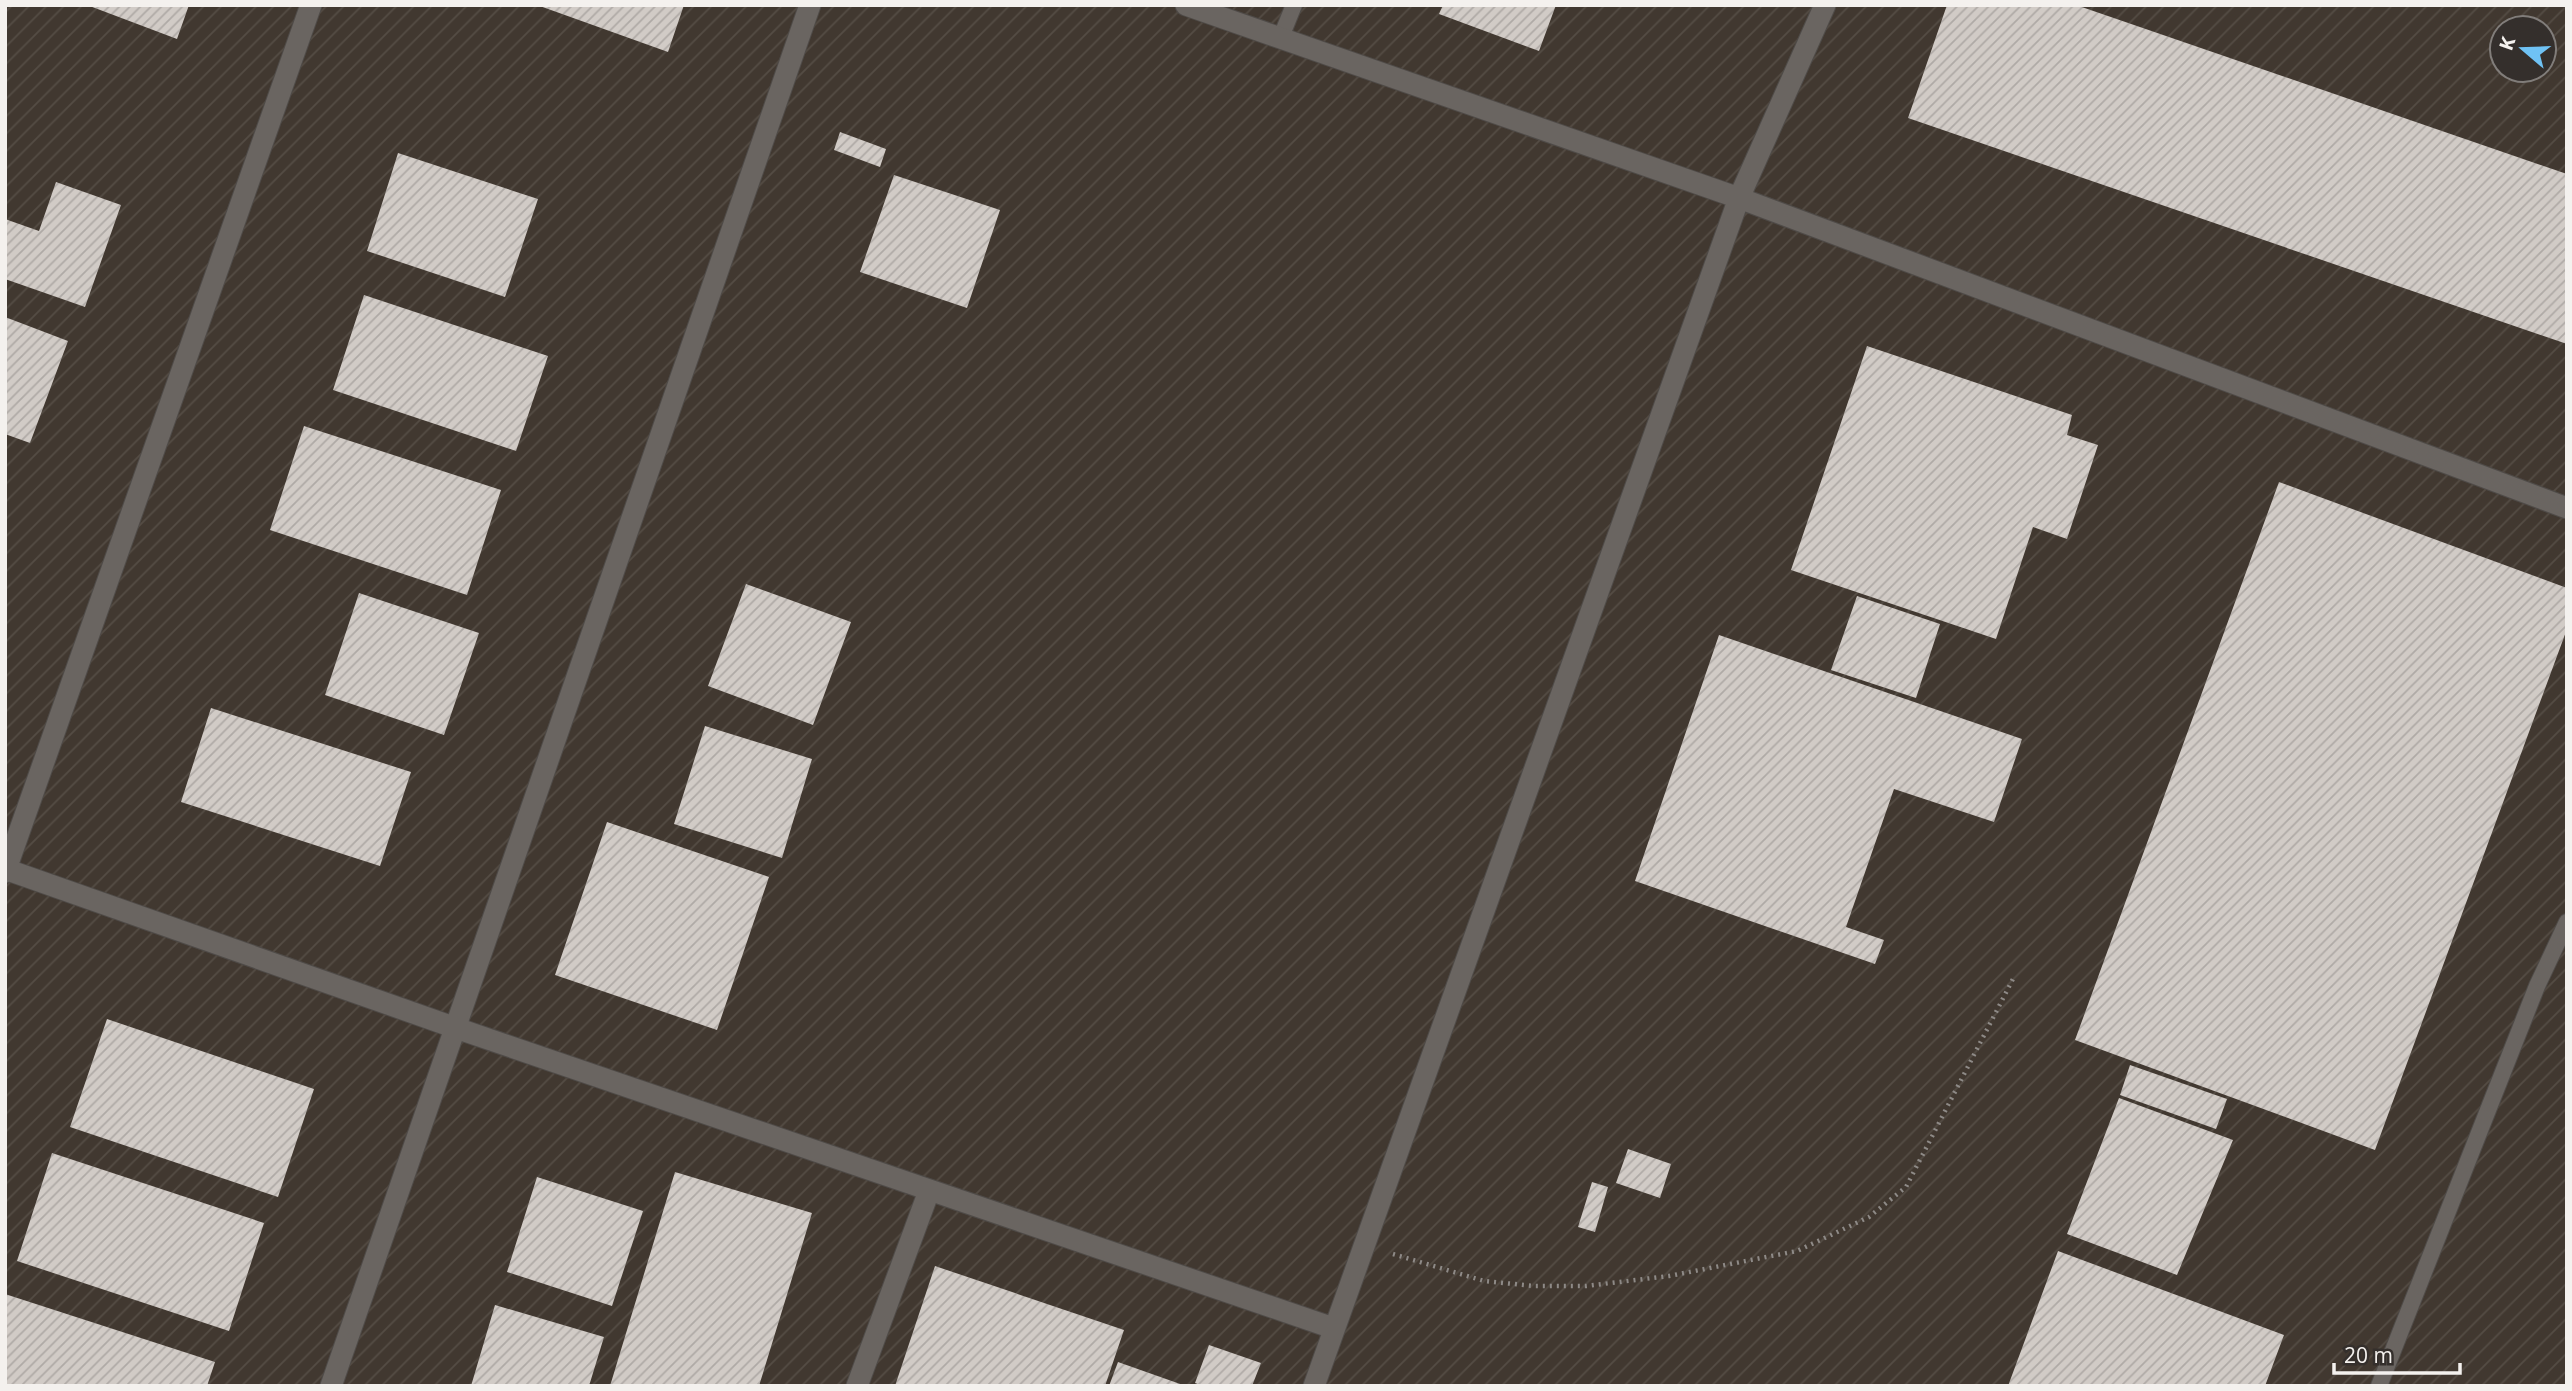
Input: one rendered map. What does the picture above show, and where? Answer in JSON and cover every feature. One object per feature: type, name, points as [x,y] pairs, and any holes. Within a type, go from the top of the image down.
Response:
[{"type":"street","points":[[311,5],[6,870],[456,1028],[1333,1328]]},
{"type":"street","points":[[331,1386],[810,5]]},
{"type":"street","points":[[1186,5],[1739,198],[2567,508]]},
{"type":"street","points":[[1314,1386],[1739,198],[1825,5]]},
{"type":"street","points":[[857,1386],[929,1191]]},
{"type":"lane","points":[[1281,37],[1294,5]]},
{"type":"lane","points":[[2379,1386],[2537,986],[2567,922]]},
{"type":"path","points":[[1366,1246],[1484,1281],[1534,1286],[1586,1286],[1669,1276],[1797,1251],[1869,1217],[1906,1187],[2014,977]]},
{"type":"shaded area","points":[[5,5],[2567,5],[2567,1386],[5,1386]]},
{"type":"building","points":[[87,5],[189,5],[177,39]]},
{"type":"building","points":[[537,5],[684,5],[668,52]]},
{"type":"building","points":[[1443,5],[1556,5],[1539,51],[1439,14]]},
{"type":"building","points":[[1947,5],[2076,5],[2567,174],[2567,344],[1908,118]]},
{"type":"building","points":[[840,132],[886,149],[880,167],[834,150]]},
{"type":"building","points":[[398,153],[538,199],[505,297],[367,251]]},
{"type":"building","points":[[894,175],[1000,210],[967,308],[860,272]]},
{"type":"building","points":[[56,182],[121,205],[85,307],[5,279],[5,219],[39,231]]},
{"type":"building","points":[[364,295],[548,356],[516,451],[333,390]]},
{"type":"building","points":[[5,317],[68,341],[30,443],[5,434]]},
{"type":"building","points":[[1867,346],[2072,415],[2067,435],[2098,445],[2067,539],[2033,527],[1996,639],[1791,570]]},
{"type":"building","points":[[304,426],[501,490],[467,595],[270,530]]},
{"type":"building","points":[[2279,482],[2567,588],[2567,629],[2375,1150],[2075,1040]]},
{"type":"building","points":[[746,584],[851,622],[813,725],[708,686]]},
{"type":"building","points":[[359,593],[479,633],[444,735],[325,695]]},
{"type":"building","points":[[1857,596],[1940,624],[1916,698],[1831,670]]},
{"type":"building","points":[[1719,635],[2022,739],[1994,822],[1894,789],[1846,927],[1884,940],[1875,964],[1635,881]]},
{"type":"building","points":[[211,708],[411,772],[380,866],[181,802]]},
{"type":"building","points":[[705,726],[812,759],[782,858],[674,824]]},
{"type":"building","points":[[607,822],[769,877],[717,1030],[555,975]]},
{"type":"building","points":[[107,1019],[314,1089],[278,1197],[70,1127]]},
{"type":"building","points":[[2130,1065],[2227,1099],[2216,1129],[2120,1095]]},
{"type":"building","points":[[2119,1098],[2233,1140],[2177,1275],[2067,1234]]},
{"type":"building","points":[[1628,1149],[1671,1164],[1660,1198],[1616,1183]]},
{"type":"building","points":[[52,1153],[264,1223],[229,1331],[17,1261]]},
{"type":"building","points":[[675,1172],[812,1213],[759,1386],[610,1386]]},
{"type":"building","points":[[537,1177],[643,1211],[612,1306],[507,1272]]},
{"type":"building","points":[[1592,1182],[1608,1187],[1595,1232],[1578,1227]]},
{"type":"building","points":[[2058,1251],[2284,1335],[2265,1386],[2008,1386]]},
{"type":"building","points":[[935,1266],[1124,1330],[1105,1386],[895,1386]]},
{"type":"building","points":[[5,1294],[215,1362],[207,1386],[5,1386]]},
{"type":"building","points":[[495,1305],[604,1337],[589,1386],[471,1386]]},
{"type":"building","points":[[1209,1345],[1261,1363],[1252,1386],[1203,1386],[1195,1383]]},
{"type":"building","points":[[1118,1362],[1183,1385],[1183,1386],[1109,1386]]}]
